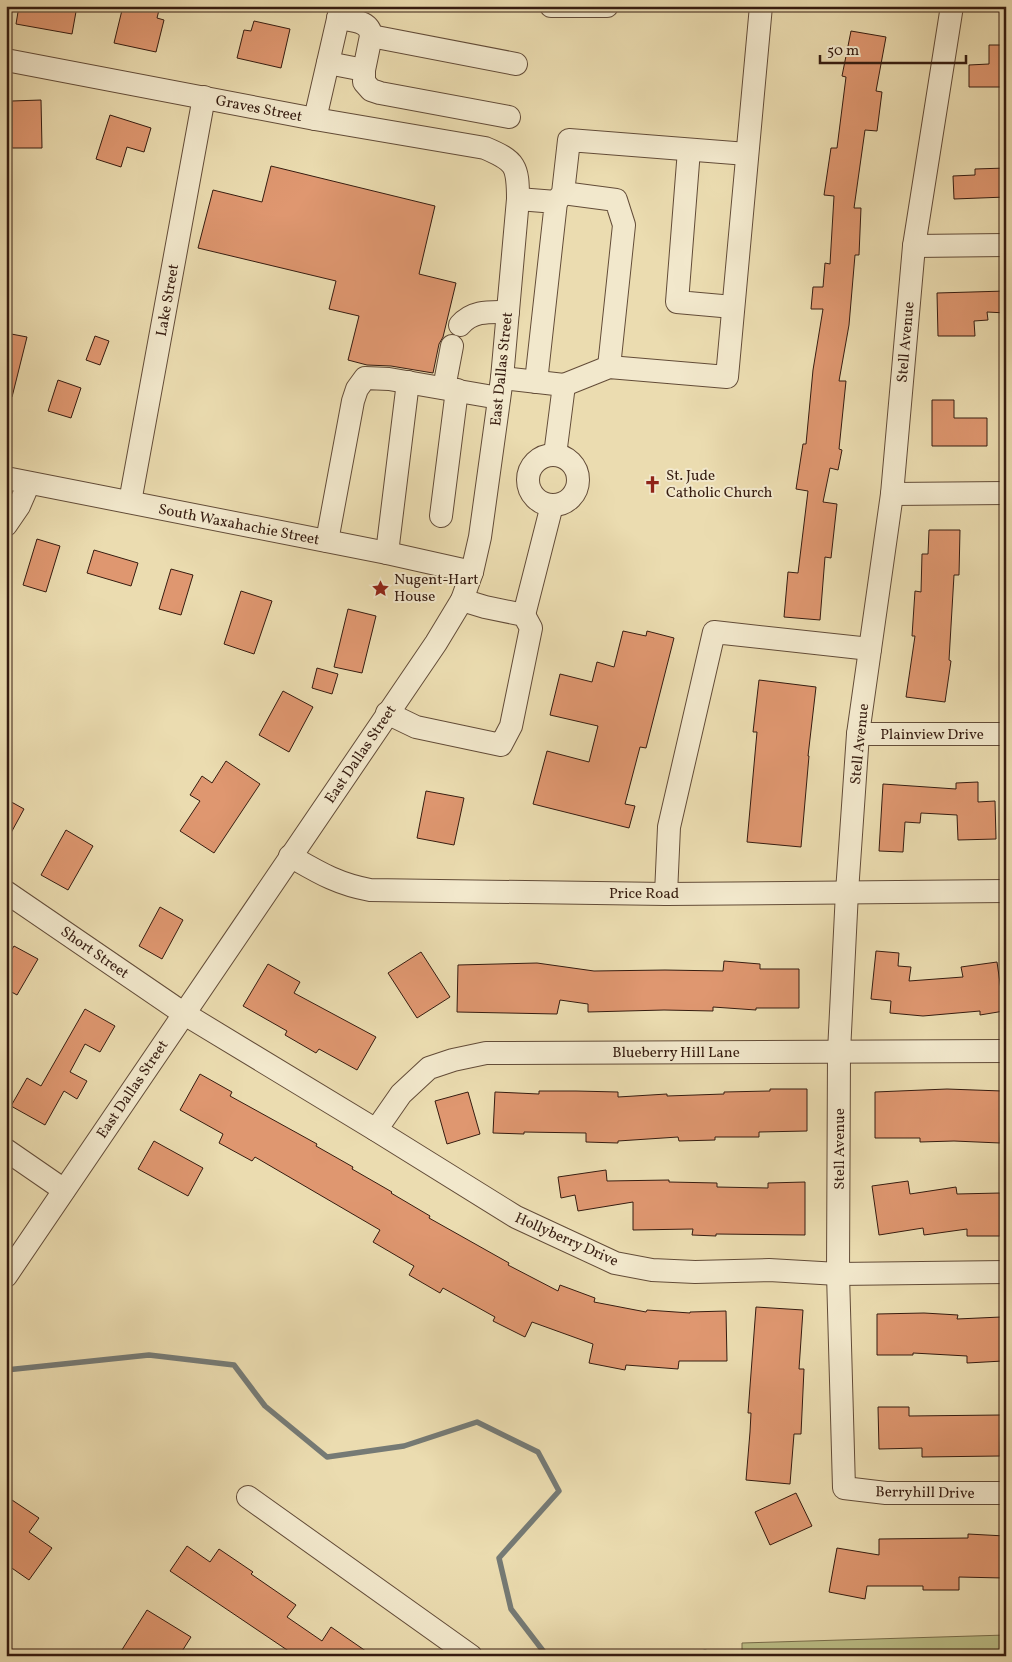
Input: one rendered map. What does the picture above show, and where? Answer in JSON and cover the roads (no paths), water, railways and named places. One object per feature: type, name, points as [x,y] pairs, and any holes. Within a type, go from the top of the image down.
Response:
[{"type":"street","points":[[551,6],[607,6]]},
{"type":"street","points":[[327,541],[353,402],[357,389],[365,378],[389,379],[450,389],[501,388],[536,382],[564,385],[609,367],[727,377],[761,6]]},
{"type":"street","name":"Stell Avenue","points":[[844,1488],[838,1274],[839,1052],[847,892],[858,734],[892,494],[914,246],[952,6]]},
{"type":"street","points":[[315,119],[340,12],[363,23],[371,30],[364,70],[364,82],[367,87],[380,93],[509,117]]},
{"type":"street","points":[[371,36],[516,64]]},
{"type":"street","name":"Graves Street","points":[[6,60],[315,119],[485,148],[499,154],[510,162]]},
{"type":"street","points":[[328,63],[364,70]]},
{"type":"street","name":"Lake Street","points":[[130,502],[204,97]]},
{"type":"street","points":[[536,382],[569,140],[747,154]]},
{"type":"street","points":[[689,150],[677,302],[733,307]]},
{"type":"street","name":"East Dallas Street","points":[[6,1276],[436,643],[462,600],[472,572],[480,537],[501,388],[518,199],[518,176],[510,162]]},
{"type":"street","points":[[518,199],[616,200],[624,225],[609,367]]},
{"type":"street","points":[[914,246],[1006,245]]},
{"type":"street","points":[[460,325],[465,319],[474,314],[508,312]]},
{"type":"street","points":[[441,516],[452,346]]},
{"type":"street","points":[[387,553],[408,382]]},
{"type":"street","points":[[555,455],[564,385]]},
{"type":"street","points":[[555,455],[571,462],[576,469],[578,486],[568,500],[552,505],[537,499],[529,486],[528,478],[534,464],[547,456],[555,455]]},
{"type":"street","name":"South Waxahachie Street","points":[[6,478],[387,553],[472,572]]},
{"type":"street","points":[[6,525],[19,506],[29,483]]},
{"type":"street","points":[[892,494],[1006,493]]},
{"type":"street","points":[[387,714],[416,727],[501,745],[511,726],[531,628],[524,615],[552,505]]},
{"type":"street","points":[[462,600],[524,615]]},
{"type":"street","points":[[666,894],[669,828],[714,632],[870,649]]},
{"type":"street","name":"Plainview Drive","points":[[858,734],[1006,734]]},
{"type":"street","name":"Price Road","points":[[290,856],[331,879],[349,886],[370,890],[666,894],[1006,891]]},
{"type":"street","name":"Short Street","points":[[6,892],[183,1013]]},
{"type":"street","name":"Hollyberry Drive","points":[[183,1013],[376,1130],[516,1218],[615,1262],[652,1270],[678,1272],[769,1270],[838,1274],[1006,1272]]},
{"type":"street","name":"Blueberry Hill Lane","points":[[376,1130],[401,1094],[429,1068],[453,1060],[486,1053],[1006,1051]]},
{"type":"street","points":[[6,1150],[64,1190]]},
{"type":"street","name":"Berryhill Drive","points":[[844,1488],[886,1493],[1006,1493]]},
{"type":"street","points":[[248,1497],[471,1656]]},
{"type":"waterway","points":[[6,1370],[149,1355],[234,1365],[265,1406],[327,1457],[404,1446],[477,1422],[538,1452],[559,1491],[499,1558],[511,1609],[547,1656]]},
{"type":"waterway","points":[[693,1656],[705,1652],[710,1656]]},
{"type":"place","name":"St. Jude Catholic Church","points":[[652,484]]},
{"type":"place","name":"Nugent-Hart House","points":[[380,588]]}]
